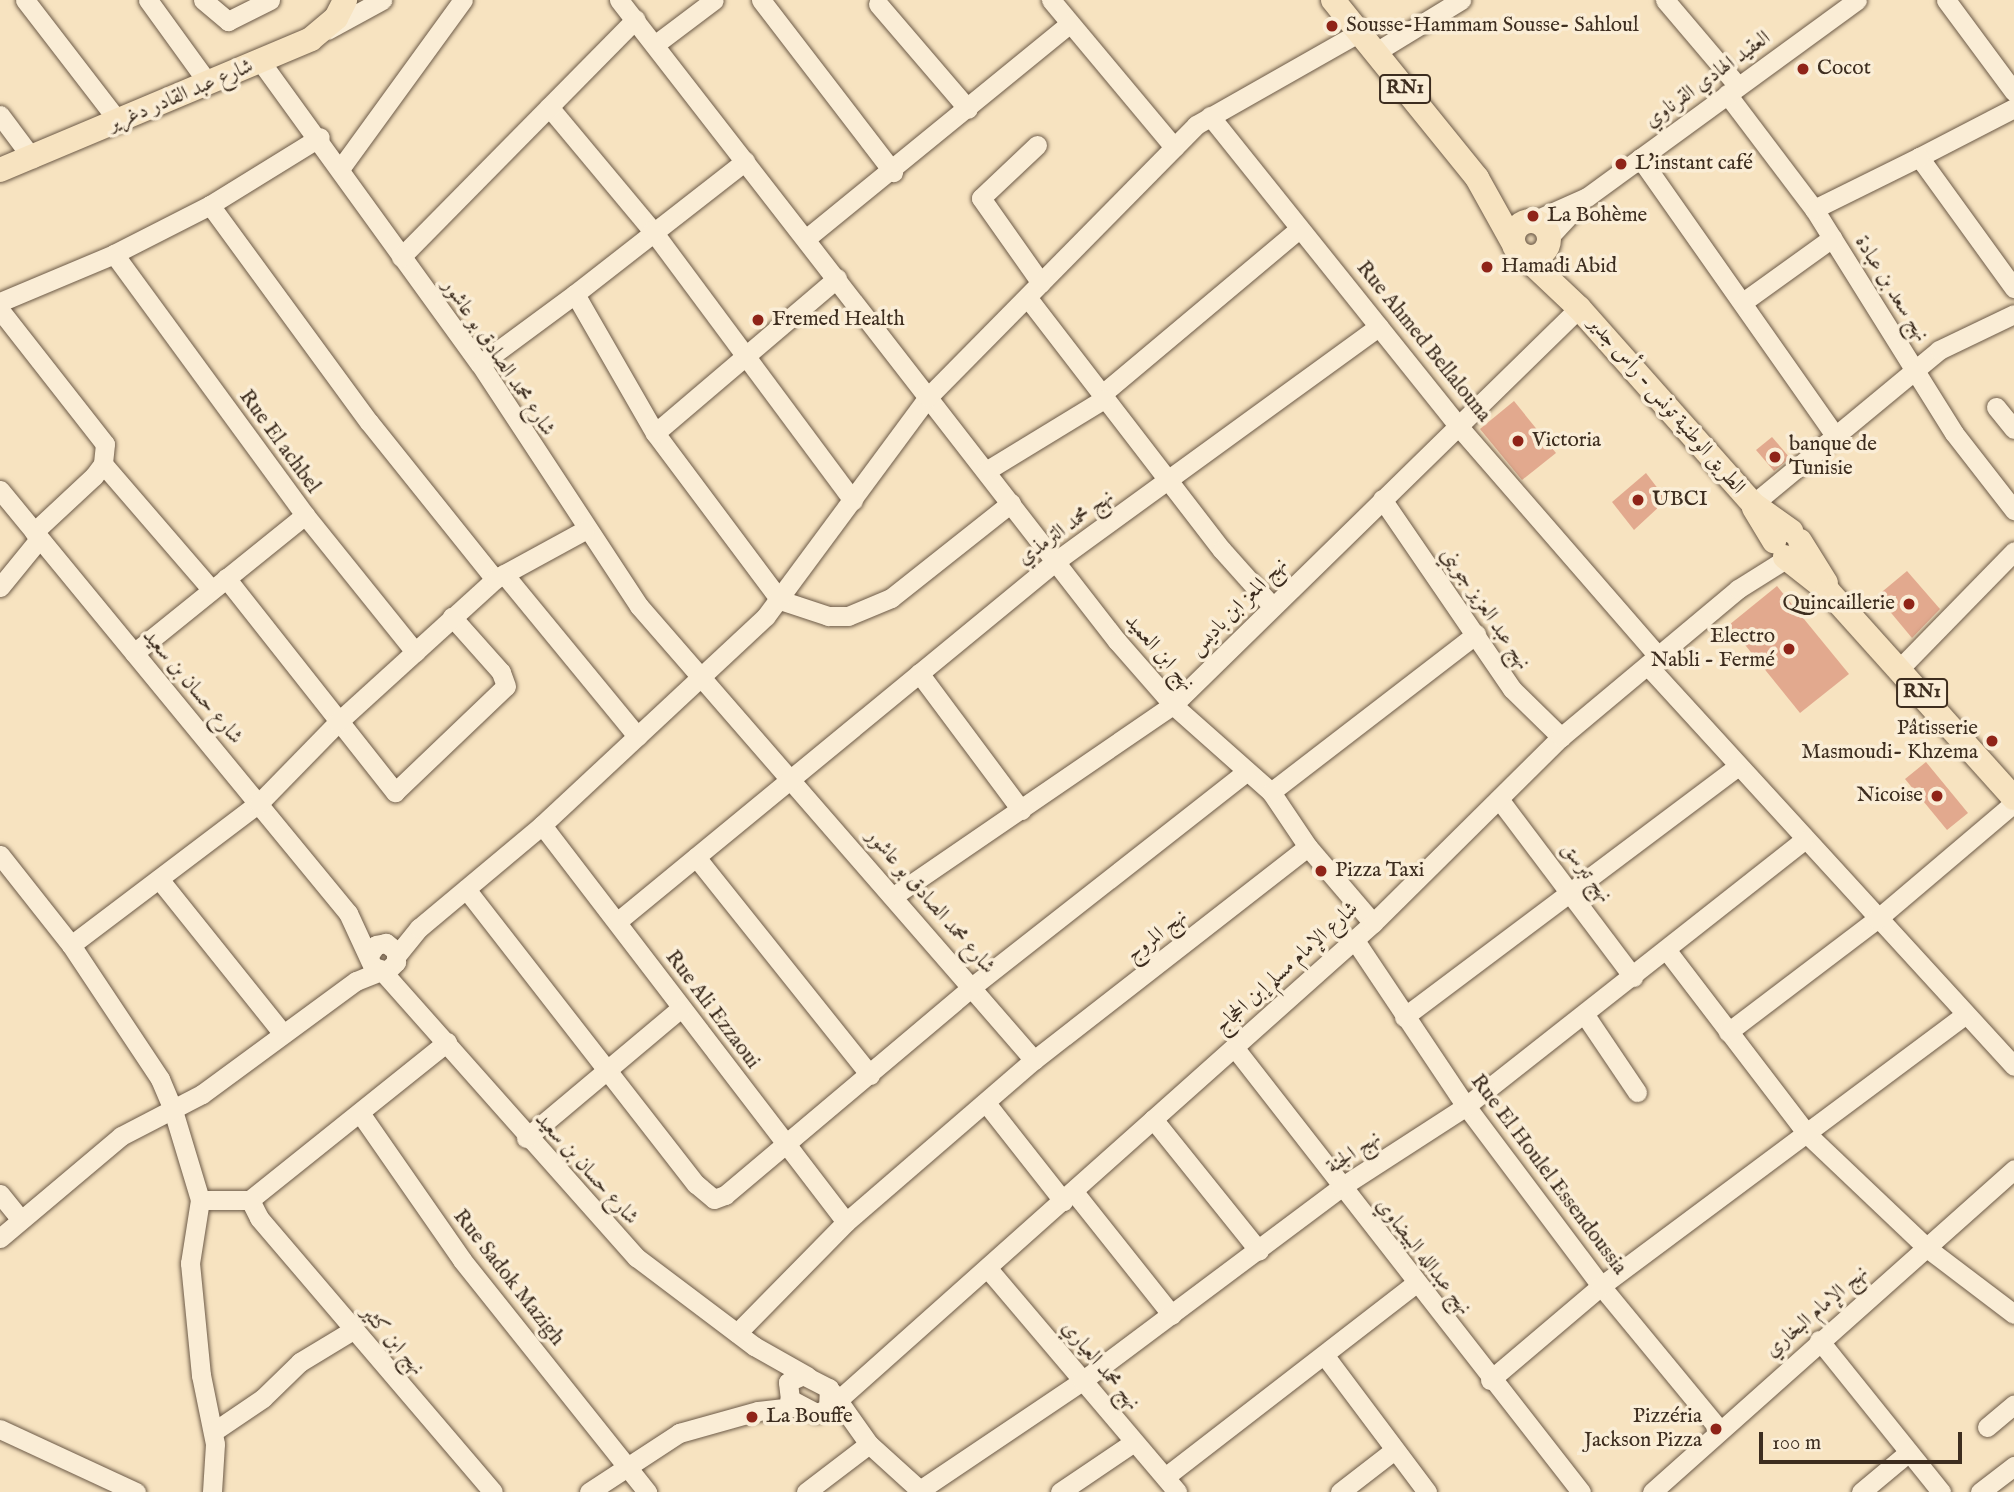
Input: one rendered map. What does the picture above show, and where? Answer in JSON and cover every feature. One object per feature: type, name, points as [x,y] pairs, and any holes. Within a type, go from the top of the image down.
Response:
[{"type":"main road","name":"شارع عبد القادر دغرير","points":[[0,170],[261,62],[323,32],[345,0]]},
{"type":"main road","name":"الطريق الوطنية تونس - رأس جدير","points":[[1333,0],[1477,178],[1518,248],[1579,308],[1753,504],[1787,548],[1900,668],[2014,800]]},
{"type":"main road","name":"الطريق الوطنية تونس - رأس جدير","points":[[1477,178],[1541,230],[1579,308]]},
{"type":"main road","points":[[1515,229],[1541,230],[1540,255],[1518,248],[1515,229]]},
{"type":"street","points":[[25,0],[120,122]]},
{"type":"street","points":[[148,0],[208,83]]},
{"type":"street","points":[[203,0],[228,21],[270,0]]},
{"type":"street","points":[[323,32],[382,0]]},
{"type":"street","points":[[340,169],[463,0]]},
{"type":"street","name":"نهج ابن العميد","points":[[619,0],[657,43],[928,397],[1173,705],[1271,792],[1308,847],[1373,923]]},
{"type":"street","points":[[657,43],[714,0]]},
{"type":"street","points":[[761,0],[892,172]]},
{"type":"street","points":[[1051,0],[1174,147]]},
{"type":"street","points":[[0,1238],[121,1136],[172,1107],[202,1094],[356,981],[542,824],[699,679],[780,600],[928,397],[1174,147],[1210,116],[1289,77],[1461,0]]},
{"type":"street","name":"نهج سعد بن عبادة","points":[[1665,0],[1732,90],[1814,209],[1963,447],[2014,510]]},
{"type":"street","name":"العقيد الهادي القرناوي","points":[[1541,230],[1857,0]]},
{"type":"street","points":[[1946,0],[2014,92]]},
{"type":"street","points":[[878,4],[968,109]]},
{"type":"street","points":[[401,257],[636,19]]},
{"type":"street","points":[[808,237],[892,172],[1069,24]]},
{"type":"street","name":"شارع محمد الصادق بو عاشور","points":[[261,62],[320,137],[401,257],[480,364],[585,530],[699,679],[895,895],[1034,1060]]},
{"type":"street","points":[[549,107],[652,230],[853,501]]},
{"type":"street","points":[[1814,209],[2014,108]]},
{"type":"street","points":[[0,115],[32,158]]},
{"type":"street","name":"Rue Ahmed Bellalouna","points":[[1210,116],[1459,427],[1737,767],[2014,1066]]},
{"type":"street","points":[[0,302],[114,254],[209,205],[320,137]]},
{"type":"street","points":[[1037,145],[981,198],[1034,290],[1102,397],[1169,483],[1272,606]]},
{"type":"street","points":[[1919,157],[2014,288]]},
{"type":"street","points":[[1640,158],[1835,435]]},
{"type":"street","points":[[480,364],[575,294],[652,230],[746,161]]},
{"type":"street","points":[[209,205],[369,422],[637,736]]},
{"type":"street","points":[[986,471],[1102,397],[1299,229]]},
{"type":"street","points":[[1742,302],[1832,238]]},
{"type":"street","name":"Rue El achbel","points":[[114,254],[305,515],[415,652]]},
{"type":"street","points":[[655,433],[747,359],[837,278]]},
{"type":"street","points":[[575,294],[655,433],[780,600],[828,616],[864,611],[911,583],[1011,503]]},
{"type":"street","name":"نهج المعز ابن باديس","points":[[895,895],[1173,705],[1579,308]]},
{"type":"street","points":[[0,310],[99,431],[103,464],[218,583],[338,722],[380,779],[393,791],[401,791],[506,686],[501,672],[452,617]]},
{"type":"street","points":[[1753,504],[1939,350],[2014,314]]},
{"type":"street","name":"نهج محمد الترمذي","points":[[618,921],[788,776],[1056,561],[1169,483],[1379,326]]},
{"type":"street","points":[[1996,407],[2014,429]]},
{"type":"street","points":[[0,587],[36,535],[103,464]]},
{"type":"street","name":"شارع حسان بن سعيد","points":[[0,490],[259,803],[383,957],[409,996],[526,1138],[636,1257],[754,1346],[807,1376],[823,1401]]},
{"type":"street","name":"نهج عبد العزيز جويني","points":[[1382,499],[1512,689],[1561,737]]},
{"type":"street","points":[[134,653],[305,515]]},
{"type":"street","points":[[71,945],[259,803],[338,722],[499,576],[585,530]]},
{"type":"street","name":"شارع اﻹمام مسلم إبن الحجاج","points":[[823,1401],[865,1379],[989,1270],[1373,923],[1561,737],[1787,548]]},
{"type":"street","points":[[1900,668],[2014,551]]},
{"type":"street","points":[[1271,792],[1476,634]]},
{"type":"street","points":[[919,673],[1021,810]]},
{"type":"street","points":[[1404,1017],[1570,887],[1737,767]]},
{"type":"street","points":[[466,889],[710,1198],[725,1195],[973,986],[1247,771]]},
{"type":"street","name":"نهج تبرسق","points":[[1499,799],[1570,887],[1633,977]]},
{"type":"street","points":[[1728,1032],[1877,919],[2014,800]]},
{"type":"street","name":"Rue Ali Ezzaoui","points":[[542,824],[846,1222]]},
{"type":"street","name":"نهج الجنة","points":[[921,1491],[1082,1381],[1341,1187],[1466,1106],[1668,952],[1804,841]]},
{"type":"street","name":"نهج المروج","points":[[737,1334],[846,1222],[1034,1060],[1308,847]]},
{"type":"street","points":[[0,855],[71,945],[160,1079],[172,1107],[201,1200],[190,1263],[198,1353],[213,1432],[212,1492]]},
{"type":"street","points":[[696,857],[870,1075]]},
{"type":"street","points":[[159,879],[283,1034]]},
{"type":"street","name":"Rue El Houlel Essendoussia","points":[[1353,939],[1466,1106],[1601,1286],[1719,1429]]},
{"type":"street","points":[[1668,952],[1808,1135],[1927,1248],[2014,1314]]},
{"type":"street","points":[[526,1138],[681,1008]]},
{"type":"street","points":[[1490,1380],[1601,1286],[1808,1135],[1964,1014]]},
{"type":"street","points":[[1585,1015],[1637,1092]]},
{"type":"street","points":[[201,1200],[250,1200],[447,1042]]},
{"type":"street","name":"نهج عبدالله البيضاوي","points":[[1234,1047],[1415,1284],[1581,1492]]},
{"type":"street","points":[[986,1103],[1172,1315]]},
{"type":"street","name":"Rue Sadok Mazigh","points":[[360,1113],[461,1260],[647,1492]]},
{"type":"street","points":[[1153,1119],[1259,1251]]},
{"type":"street","name":"نهج الإمام البخاري","points":[[1652,1492],[1719,1429],[2014,1169]]},
{"type":"street","points":[[0,1194],[20,1219]]},
{"type":"street","name":"نهج ابن كثير","points":[[250,1200],[258,1218],[493,1492]]},
{"type":"street","name":"نهج محمد العياري","points":[[989,1270],[1171,1485]]},
{"type":"street","points":[[1171,1485],[1415,1284]]},
{"type":"street","points":[[213,1432],[263,1398],[300,1362],[353,1330]]},
{"type":"street","points":[[1819,1340],[1941,1492]]},
{"type":"street","name":"شارع حسان بن سعيد","points":[[754,1346],[786,1391],[823,1401]]},
{"type":"street","points":[[1325,1356],[1393,1451],[1427,1492]]},
{"type":"street","points":[[758,1411],[786,1391],[790,1378],[807,1376]]},
{"type":"street","points":[[589,1492],[678,1433],[758,1411],[823,1401]]},
{"type":"street","points":[[823,1401],[921,1491]]},
{"type":"street","points":[[823,1401],[869,1444]]},
{"type":"street","points":[[1987,1427],[2014,1404]]},
{"type":"street","points":[[0,1429],[136,1492]]},
{"type":"street","points":[[1060,1492],[1134,1442]]},
{"type":"street","points":[[806,1492],[869,1444]]},
{"type":"street","points":[[1340,1492],[1393,1451]]},
{"type":"street","points":[[1861,1492],[1909,1452]]},
{"type":"street","points":[[1980,1492],[2014,1466]]},
{"type":"building","name":"Victoria","points":[[1514,401],[1556,453],[1522,480],[1480,429]]},
{"type":"building","name":"banque de Tunisie","points":[[1772,437],[1790,458],[1774,471],[1756,450]]},
{"type":"building","name":"UBCI","points":[[1646,473],[1662,494],[1662,504],[1634,530],[1612,502]]},
{"type":"building","name":"Quincaillerie","points":[[1907,571],[1940,609],[1912,638],[1877,596]]},
{"type":"building","name":"Electro Nabli - Fermé","points":[[1777,586],[1849,674],[1800,713],[1729,625]]},
{"type":"building","name":"Nicoise","points":[[1926,762],[1968,813],[1947,830],[1905,779]]},
{"type":"place","name":"Sousse-Hammam Sousse- Sahloul","points":[[1332,26]]},
{"type":"place","name":"Cocot","points":[[1803,69]]},
{"type":"place","name":"L'instant café","points":[[1621,164]]},
{"type":"place","name":"La Bohème","points":[[1533,216]]},
{"type":"place","name":"Hamadi Abid","points":[[1487,267]]},
{"type":"place","name":"Fremed Health","points":[[758,320]]},
{"type":"place","name":"Victoria","points":[[1518,441]]},
{"type":"place","name":"banque de Tunisie","points":[[1775,457]]},
{"type":"place","name":"UBCI","points":[[1638,500]]},
{"type":"place","name":"Quincaillerie","points":[[1909,604]]},
{"type":"place","name":"Electro Nabli - Fermé","points":[[1789,649]]},
{"type":"place","name":"Pâtisserie Masmoudi- Khzema","points":[[1992,741]]},
{"type":"place","name":"Nicoise","points":[[1937,796]]},
{"type":"place","name":"Pizza Taxi","points":[[1321,871]]},
{"type":"place","name":"La Bouffe","points":[[752,1417]]},
{"type":"place","name":"Pizzéria Jackson Pizza","points":[[1716,1429]]}]
